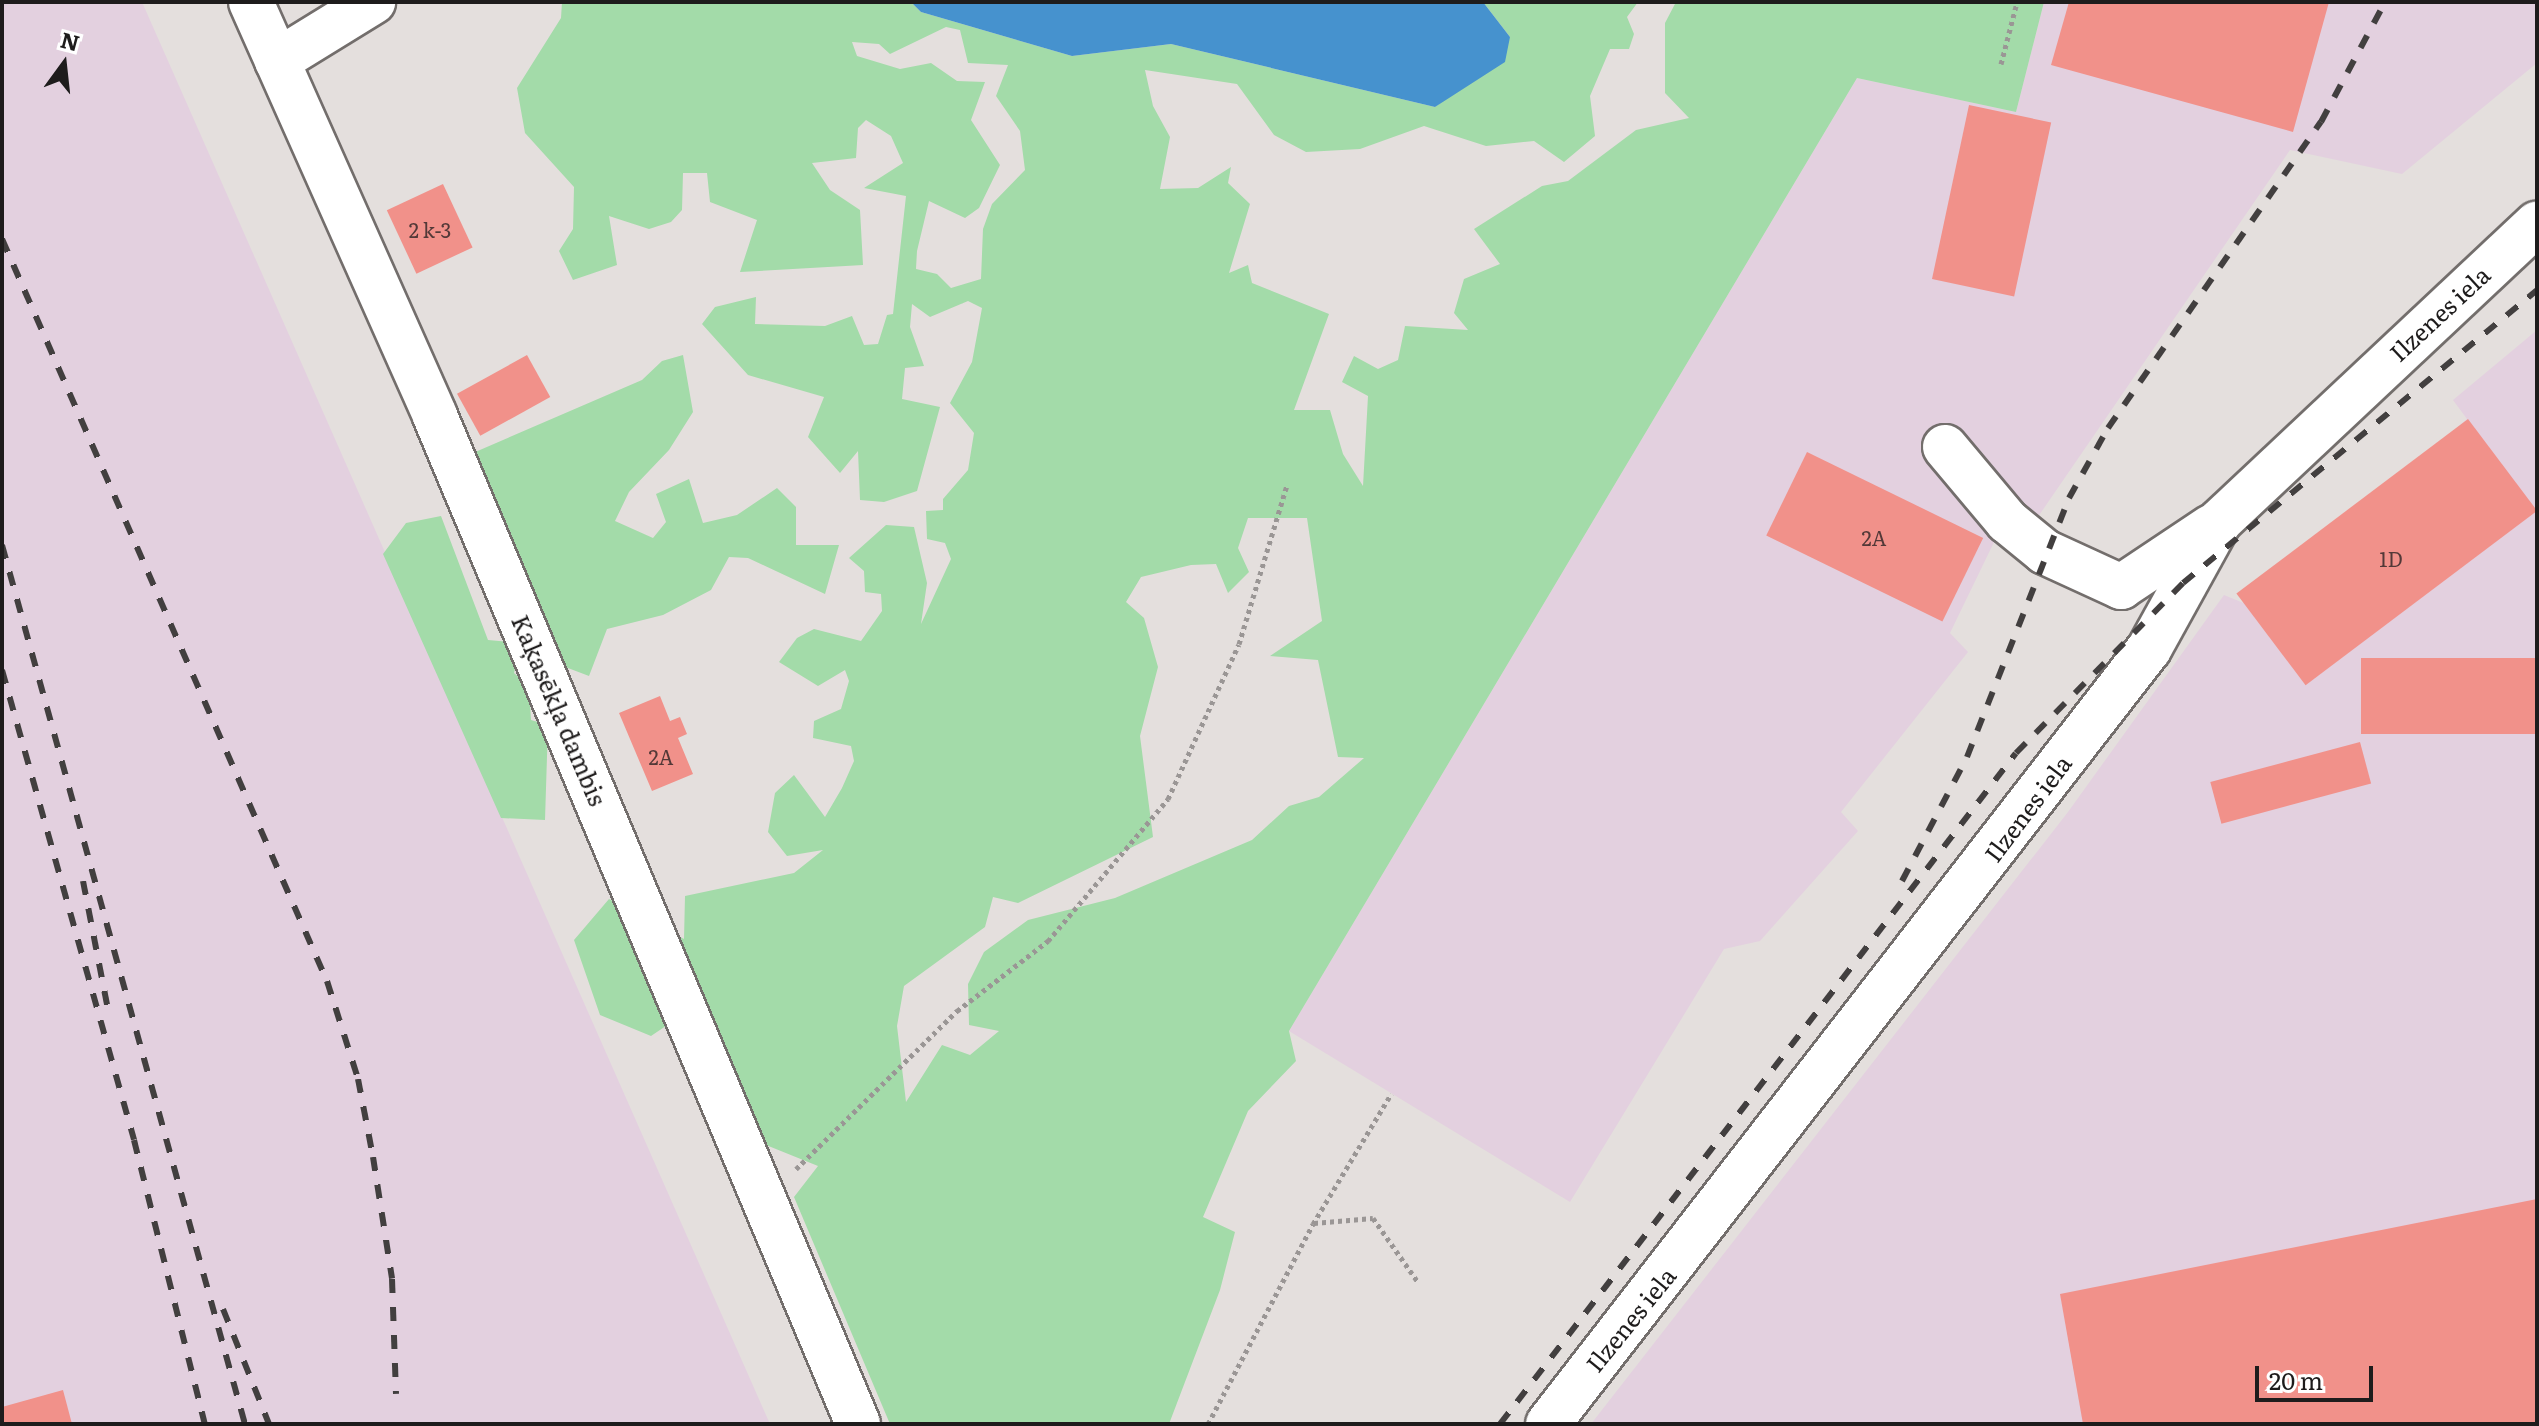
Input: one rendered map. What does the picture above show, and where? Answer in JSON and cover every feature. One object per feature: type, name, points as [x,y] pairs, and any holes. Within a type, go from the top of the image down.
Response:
[{"type":"street","name":"Kaķasēkļa dambis","points":[[251,2],[460,472],[757,1191],[858,1424]]},
{"type":"street","points":[[277,61],[373,2]]},
{"type":"street","name":"Ilzenes iela","points":[[1548,1424],[2149,649],[2219,522],[2537,223]]},
{"type":"street","points":[[1945,447],[2007,521],[2045,552],[2121,587],[2219,522]]},
{"type":"path","points":[[2001,64],[2017,2]]},
{"type":"path","points":[[757,1191],[794,1171],[957,1011],[1048,941],[1168,799],[1239,644],[1287,485]]},
{"type":"path","points":[[1208,1424],[1313,1224],[1391,1094]]},
{"type":"path","points":[[1313,1224],[1373,1218],[1418,1282]]},
{"type":"shaded area","points":[[2,2],[142,2],[770,1424],[2,1424]]},
{"type":"shaded area","points":[[2044,2],[2537,2],[2537,63],[2402,174],[2290,150],[2031,527],[1996,538],[1950,633],[1968,652],[1841,812],[1858,831],[1760,941],[1724,949],[1570,1202],[1289,1031],[1857,78],[2016,112]]},
{"type":"shaded area","points":[[2537,330],[2537,1424],[1591,1424],[2068,812],[2224,595],[2246,604],[2467,419],[2453,400]]},
{"type":"green space","points":[[562,2],[911,2],[921,12],[1072,56],[1171,44],[1435,107],[1465,85],[1510,37],[1483,2],[1638,2],[1627,17],[1634,34],[1629,49],[1610,49],[1590,96],[1595,136],[1564,162],[1534,141],[1486,146],[1424,126],[1360,149],[1306,152],[1274,135],[1237,84],[1145,70],[1153,106],[1170,137],[1160,189],[1198,188],[1231,167],[1228,183],[1250,204],[1229,273],[1248,265],[1252,283],[1329,314],[1294,410],[1330,410],[1343,454],[1363,486],[1368,396],[1342,382],[1354,356],[1378,369],[1398,360],[1405,326],[1468,330],[1454,313],[1464,279],[1500,264],[1474,229],[1542,186],[1568,181],[1636,130],[1689,118],[1665,93],[1665,23],[1676,2],[2044,2],[2016,112],[1857,78],[1289,1031],[1296,1061],[1248,1111],[1203,1217],[1235,1232],[1220,1290],[1169,1424],[890,1424],[794,1197],[818,1166],[766,1145],[703,1001],[651,1036],[600,1015],[574,940],[609,899],[684,939],[685,896],[794,873],[823,850],[787,856],[768,832],[775,793],[794,775],[825,817],[842,788],[854,761],[851,746],[813,738],[814,721],[841,709],[849,681],[845,670],[818,686],[779,662],[797,638],[814,629],[861,641],[882,611],[881,594],[865,592],[864,571],[849,558],[886,525],[914,527],[927,583],[921,624],[951,559],[945,543],[927,539],[926,511],[943,510],[943,499],[968,470],[974,433],[950,403],[972,362],[982,308],[968,301],[930,317],[912,304],[910,327],[924,366],[905,368],[902,399],[940,407],[917,491],[884,502],[860,500],[858,451],[840,473],[808,437],[824,397],[748,375],[702,324],[715,307],[756,297],[755,324],[825,326],[852,316],[864,345],[878,344],[887,315],[893,314],[906,196],[864,188],[903,163],[891,136],[866,120],[858,128],[856,158],[812,163],[830,190],[860,210],[863,265],[740,272],[757,220],[710,202],[707,173],[683,173],[682,210],[671,222],[649,229],[609,216],[617,265],[573,280],[559,251],[573,229],[574,187],[525,133],[517,88],[561,18]],"holes":[[[946,27],[960,30],[968,63],[1008,65],[996,96],[1020,131],[1025,170],[992,204],[983,229],[981,279],[951,288],[937,274],[916,269],[917,251],[929,201],[965,218],[979,208],[1000,165],[971,120],[985,82],[957,81],[931,63],[900,69],[857,56],[852,42],[879,44],[890,54]],[[1248,518],[1307,518],[1322,621],[1270,656],[1318,660],[1338,757],[1364,758],[1319,797],[1289,806],[1252,840],[1115,898],[1028,920],[984,952],[968,984],[969,1025],[999,1031],[970,1055],[942,1045],[906,1102],[897,1026],[904,986],[985,927],[993,897],[1018,903],[1153,837],[1140,736],[1158,667],[1144,618],[1126,602],[1141,577],[1191,565],[1216,564],[1228,593],[1249,572],[1238,548]]]},
{"type":"green space","points":[[683,355],[693,412],[669,450],[629,492],[615,521],[653,538],[666,522],[656,494],[689,479],[703,523],[737,515],[777,488],[796,507],[796,545],[839,545],[825,594],[748,558],[729,557],[711,590],[663,615],[607,629],[589,676],[560,665],[466,456],[642,380],[662,361]]},
{"type":"green space","points":[[441,516],[488,640],[521,643],[514,673],[529,686],[531,720],[548,725],[545,820],[501,818],[383,554],[406,523]]},
{"type":"water","points":[[911,2],[1483,2],[1510,37],[1505,62],[1435,107],[1171,44],[1072,56],[921,12]]},
{"type":"building","points":[[2069,2],[2329,2],[2293,132],[2051,65]]},
{"type":"building","points":[[1969,105],[2051,122],[2014,297],[1932,279]]},
{"type":"building","points":[[443,184],[473,247],[416,274],[387,210]]},
{"type":"building","points":[[527,355],[550,397],[480,436],[457,394]]},
{"type":"building","points":[[2468,419],[2537,511],[2306,685],[2236,594]]},
{"type":"building","points":[[1807,452],[1983,538],[1942,622],[1766,536]]},
{"type":"building","points":[[2361,658],[2537,658],[2537,734],[2361,734]]},
{"type":"building","points":[[660,696],[670,721],[680,717],[687,734],[678,738],[693,774],[652,791],[619,713]]},
{"type":"building","points":[[2360,742],[2371,784],[2221,824],[2210,782]]},
{"type":"building","points":[[2537,1199],[2537,1424],[2083,1424],[2060,1294]]},
{"type":"building","points":[[63,1390],[72,1424],[2,1424],[2,1407]]},
{"type":"railway","points":[[1902,881],[1967,757],[2069,498],[2108,428],[2321,122],[2385,2]]},
{"type":"railway","points":[[2,239],[327,981],[358,1079],[373,1157],[392,1279],[396,1394]]},
{"type":"railway","points":[[1500,1424],[2016,753],[2183,583],[2537,290]]},
{"type":"railway","points":[[2,545],[245,1424]]},
{"type":"railway","points":[[2,670],[134,1140],[205,1424]]},
{"type":"railway","points":[[83,881],[109,1015]]},
{"type":"railway","points":[[223,1309],[269,1424]]}]
